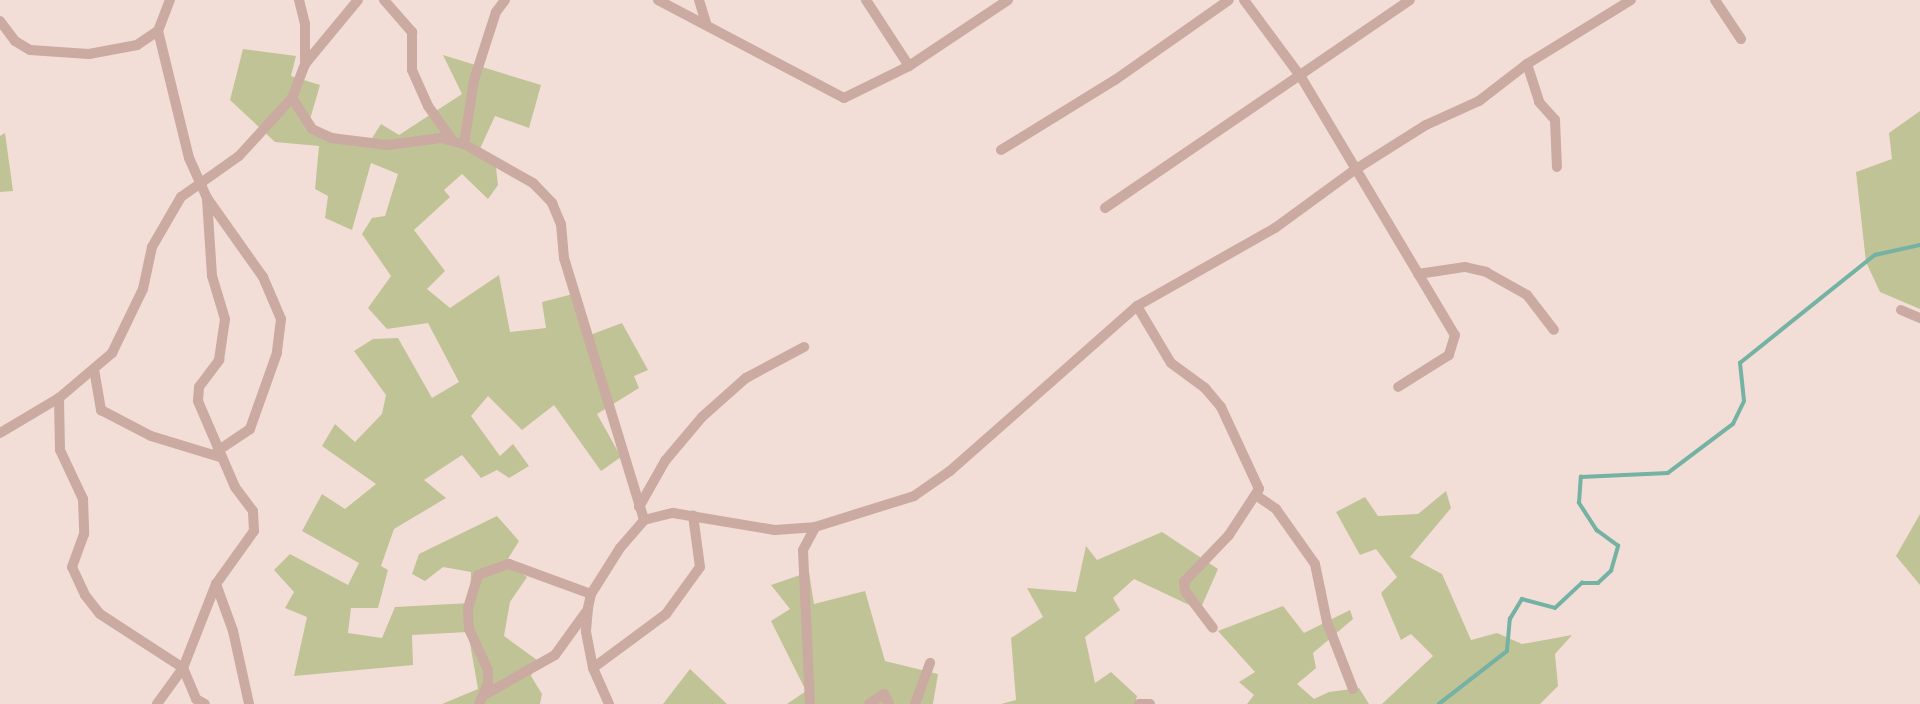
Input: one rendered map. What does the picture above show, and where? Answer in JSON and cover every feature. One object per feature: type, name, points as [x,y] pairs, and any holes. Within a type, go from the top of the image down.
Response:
[{"type":"street","points":[[170,0],[158,31],[189,158],[207,198],[250,256],[281,319],[277,353],[250,429],[219,454]]},
{"type":"street","points":[[299,0],[305,24],[305,64]]},
{"type":"street","points":[[0,433],[60,398],[112,353],[127,327],[163,225],[181,197],[239,156],[292,97],[305,64],[358,0]]},
{"type":"street","points":[[384,0],[412,32],[412,70],[428,106],[453,141]]},
{"type":"street","points":[[464,144],[474,80],[505,0]]},
{"type":"street","points":[[658,0],[844,98],[909,66],[1008,0]]},
{"type":"street","points":[[699,0],[706,23]]},
{"type":"street","points":[[866,0],[909,66]]},
{"type":"street","points":[[1000,150],[1115,80],[1229,0]]},
{"type":"street","points":[[1244,0],[1301,77],[1455,335],[1449,355],[1398,387]]},
{"type":"street","points":[[1105,208],[1301,77],[1410,0]]},
{"type":"street","points":[[610,704],[593,668],[586,631],[588,608],[591,594],[644,520],[673,513],[775,530],[815,527],[914,495],[950,471],[1138,306],[1275,228],[1356,169],[1426,125],[1479,101],[1527,64],[1631,0]]},
{"type":"street","points":[[1716,0],[1741,39]]},
{"type":"street","points":[[0,21],[15,41],[30,50],[89,54],[137,45],[158,31]]},
{"type":"street","points":[[1527,64],[1538,102],[1555,120],[1557,167]]},
{"type":"street","points":[[292,97],[312,129],[331,138],[388,145],[441,138],[464,144],[533,183],[552,203],[561,224],[564,258],[592,340],[601,385],[627,456],[644,520]]},
{"type":"street","points":[[157,704],[183,668],[216,584],[254,531],[253,511],[219,454],[197,394],[219,360],[225,319],[212,276],[207,198]]},
{"type":"street","points":[[1418,274],[1465,267],[1486,272],[1527,295],[1554,330]]},
{"type":"street","points":[[1138,306],[1171,363],[1205,388],[1221,407],[1234,429],[1259,489],[1257,496],[1184,582],[1185,591],[1213,628]]},
{"type":"street","points":[[1901,310],[1920,318]]},
{"type":"street","points":[[639,508],[665,461],[702,417],[746,378],[804,347]]},
{"type":"street","points":[[94,369],[101,410],[151,436],[219,454]]},
{"type":"street","points":[[60,398],[60,450],[83,499],[84,534],[72,568],[85,594],[100,614],[183,668],[196,699],[205,704]]},
{"type":"street","points":[[1257,496],[1276,509],[1315,564],[1327,622],[1353,689]]},
{"type":"street","points":[[593,668],[666,614],[701,567],[693,515]]},
{"type":"street","points":[[810,704],[803,551],[815,527]]},
{"type":"street","points":[[479,704],[485,694],[488,670],[469,629],[468,607],[478,575],[509,564],[591,594]]},
{"type":"street","points":[[216,584],[233,631],[249,704]]},
{"type":"street","points":[[485,694],[555,654],[588,608]]},
{"type":"street","points":[[915,704],[930,663]]},
{"type":"street","points":[[869,704],[884,694],[889,704]]},
{"type":"street","points":[[1139,704],[1150,704]]},
{"type":"green space","points":[[243,49],[296,56],[291,76],[320,85],[308,126],[369,143],[381,124],[399,135],[462,94],[443,55],[541,85],[529,128],[495,116],[478,153],[495,159],[498,185],[488,199],[462,174],[444,190],[450,197],[414,230],[445,271],[427,289],[450,308],[499,275],[510,332],[546,328],[542,302],[573,294],[590,335],[622,323],[648,370],[634,376],[639,388],[597,414],[621,457],[601,471],[554,405],[522,430],[488,396],[471,416],[500,456],[513,444],[529,466],[509,478],[497,470],[481,478],[462,455],[424,480],[446,498],[394,529],[381,566],[388,570],[378,608],[351,608],[348,633],[382,638],[395,607],[470,603],[471,572],[443,567],[425,581],[412,574],[419,554],[497,516],[519,541],[506,562],[527,577],[510,602],[504,636],[537,660],[531,676],[542,694],[540,704],[442,704],[478,689],[468,632],[412,635],[413,665],[294,676],[307,617],[285,608],[294,592],[274,570],[290,554],[348,585],[359,563],[302,531],[322,494],[345,509],[376,484],[322,446],[335,424],[355,442],[382,414],[386,395],[354,351],[373,339],[398,338],[432,398],[459,382],[428,323],[387,329],[368,308],[391,276],[362,234],[372,218],[385,216],[398,174],[371,163],[352,230],[325,218],[328,196],[315,189],[319,146],[275,142],[230,100]]},
{"type":"green space","points":[[1920,111],[1920,309],[1880,292],[1866,262],[1856,172],[1892,159],[1889,133]]},
{"type":"green space","points":[[5,133],[13,191],[0,192],[0,136]]},
{"type":"green space","points":[[1446,491],[1451,508],[1410,557],[1442,574],[1471,640],[1497,633],[1522,644],[1572,635],[1555,654],[1558,686],[1540,704],[1382,704],[1433,656],[1411,634],[1401,640],[1381,593],[1397,577],[1376,549],[1360,555],[1336,512],[1365,497],[1378,516],[1418,514]]},
{"type":"green space","points":[[1920,514],[1920,585],[1896,556]]},
{"type":"green space","points":[[1162,532],[1218,569],[1200,610],[1134,579],[1113,598],[1120,610],[1085,637],[1095,683],[1111,672],[1137,696],[1135,704],[1001,704],[1016,700],[1011,638],[1043,617],[1027,588],[1076,592],[1086,546],[1097,560]]},
{"type":"green space","points":[[809,572],[814,604],[865,591],[885,661],[938,674],[933,704],[787,704],[806,691],[771,621],[790,609],[771,585]]},
{"type":"green space","points":[[1283,606],[1304,633],[1350,610],[1353,619],[1313,653],[1316,668],[1297,684],[1314,699],[1329,692],[1359,688],[1369,704],[1247,704],[1254,695],[1239,682],[1255,672],[1218,631]]},
{"type":"green space","points":[[690,669],[727,704],[663,704]]},
{"type":"waterway","points":[[1439,704],[1507,651],[1510,619],[1522,599],[1555,608],[1582,583],[1598,583],[1611,571],[1618,546],[1597,531],[1579,503],[1581,477],[1668,473],[1733,424],[1744,401],[1740,363],[1875,255],[1920,245]]}]
